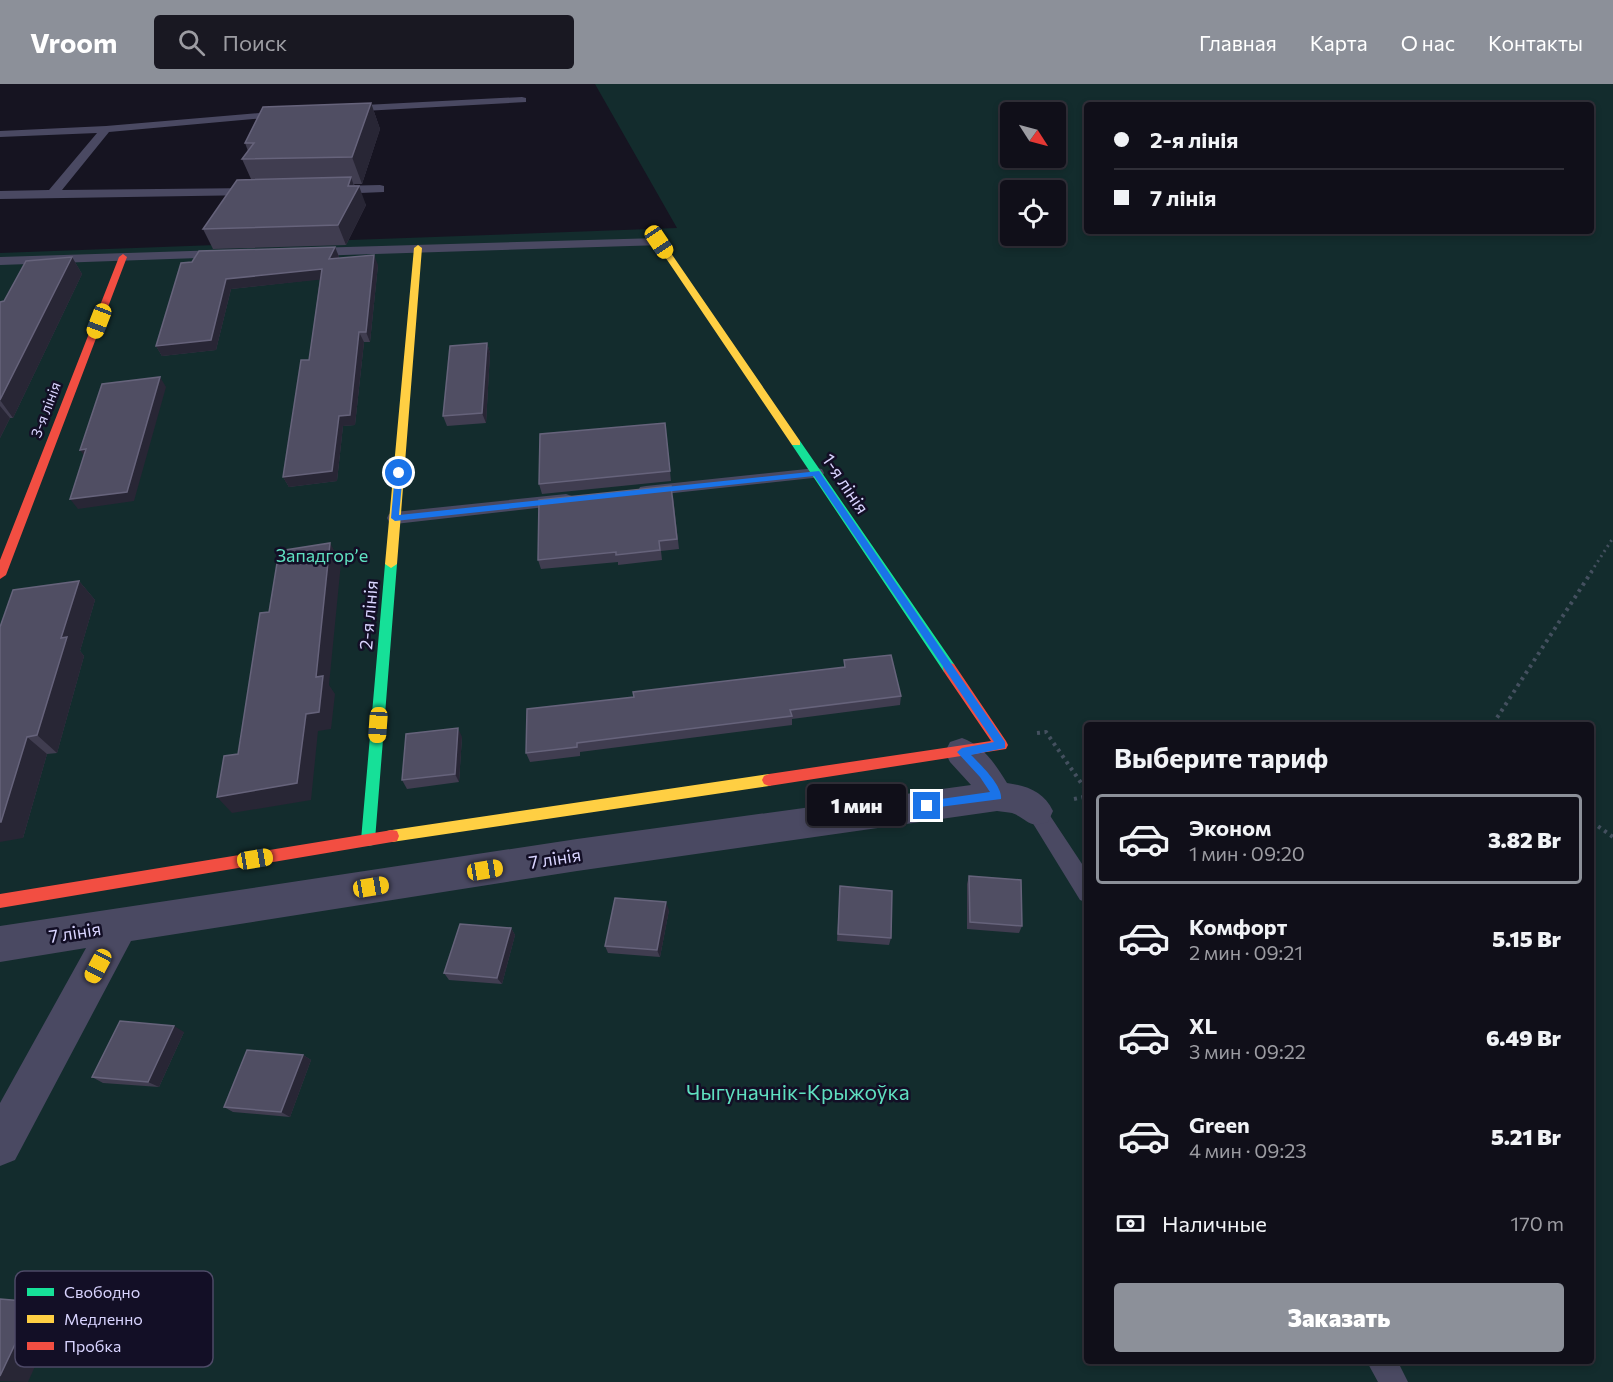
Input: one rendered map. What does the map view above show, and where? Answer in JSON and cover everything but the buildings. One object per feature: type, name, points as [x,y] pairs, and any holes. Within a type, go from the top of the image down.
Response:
[{"type":"street","name":"1-я лінія","points":[[659,242],[1001,745]]},
{"type":"street","name":"2-я лінія","points":[[368,840],[418,248]]},
{"type":"street","name":"3-я лінія","points":[[0,575],[123,257]]},
{"type":"street","points":[[0,901],[368,840],[1001,745]]},
{"type":"street","points":[[962,752],[983,774],[997,796]]},
{"type":"street","name":"7 лінія","points":[[0,944],[577,855],[997,796],[1022,800],[1036,811]]},
{"type":"street","points":[[0,1145],[119,926]]},
{"type":"lane","points":[[329,110],[522,100]]},
{"type":"lane","points":[[0,134],[106,129],[294,113]]},
{"type":"lane","points":[[53,193],[106,129]]},
{"type":"lane","points":[[321,190],[380,189]]},
{"type":"lane","points":[[0,195],[263,192]]},
{"type":"lane","points":[[300,252],[659,242]]},
{"type":"lane","points":[[0,261],[241,254]]},
{"type":"lane","points":[[629,493],[816,473]]},
{"type":"lane","points":[[395,518],[582,498]]},
{"type":"lane","points":[[1036,811],[1084,888]]},
{"type":"lane","points":[[1383,1364],[1394,1382]]},
{"type":"path","points":[[1494,722],[1613,538]]},
{"type":"path","points":[[1001,745],[1046,732],[1084,787]]},
{"type":"path","points":[[1594,823],[1613,837]]},
{"type":"green space","points":[[595,84],[1613,84],[1613,1382],[0,1382],[0,253],[677,228]]},
{"type":"traffic: fast","points":[[796,443],[949,668]]},
{"type":"traffic: fast","points":[[368,840],[391,564]]},
{"type":"traffic: slow","points":[[659,242],[796,443]]},
{"type":"traffic: slow","points":[[391,564],[418,248]]},
{"type":"traffic: slow","points":[[392,836],[769,780]]},
{"type":"traffic: jam","points":[[0,575],[123,257]]},
{"type":"traffic: jam","points":[[769,780],[1001,745],[949,668]]},
{"type":"traffic: jam","points":[[0,901],[392,836]]},
{"type":"route","points":[[399,473],[395,518],[816,473],[1001,745],[962,752],[983,774],[997,796],[927,806]]},
{"type":"park label","name":"Западгорʼе","points":[[322,556]]},
{"type":"park label","name":"Чыгуначнік-Крыжоўка","points":[[798,1093]]}]
